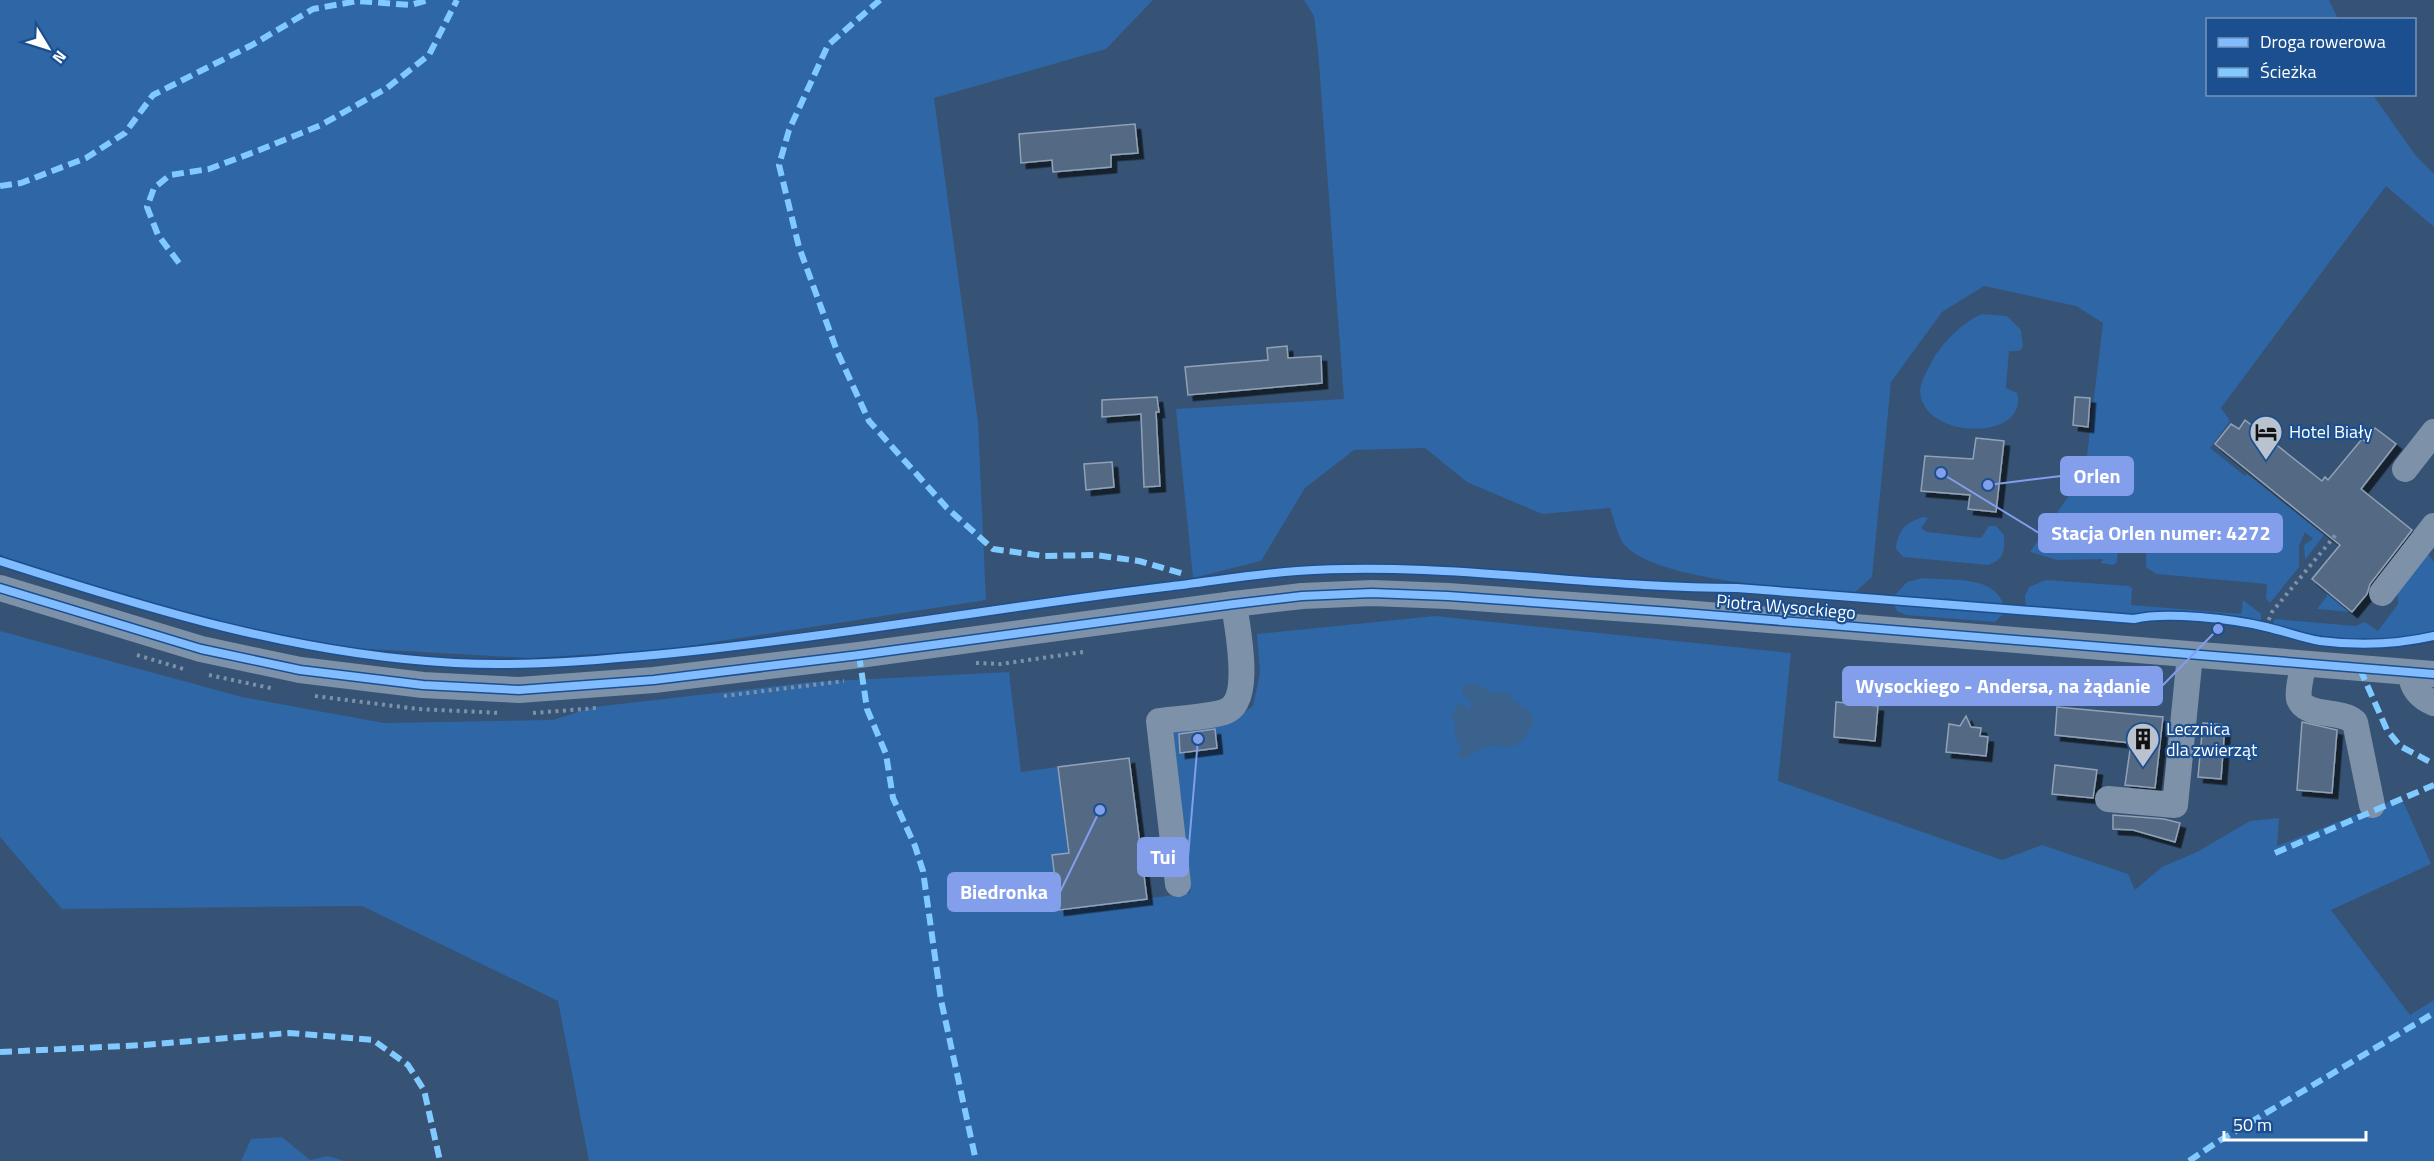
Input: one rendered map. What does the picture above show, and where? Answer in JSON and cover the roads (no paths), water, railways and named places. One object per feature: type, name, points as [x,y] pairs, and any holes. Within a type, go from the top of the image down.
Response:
[{"type":"street","points":[[2405,469],[2434,432]]},
{"type":"street","points":[[2382,593],[2434,526]]},
{"type":"street","name":"Piotra Wysockiego","points":[[0,588],[201,649],[300,670],[423,686],[519,690],[665,679],[1234,604],[1302,596],[1372,593],[1448,596],[2423,673]]},
{"type":"street","points":[[1178,884],[1159,721],[1226,712],[1237,704],[1242,687],[1234,604]]},
{"type":"street","points":[[2108,799],[2175,805],[2190,655]]},
{"type":"street","points":[[2434,659],[2414,687],[2427,700],[2434,703]]},
{"type":"street","points":[[2303,665],[2299,698],[2304,707],[2310,711],[2347,715],[2355,722],[2372,805]]},
{"type":"place","name":"Hotel Biały","points":[[2266,461]]},
{"type":"place","name":"Stacja Orlen numer: 4272","points":[[1941,473]]},
{"type":"place","name":"Orlen","points":[[1988,485]]},
{"type":"place","name":"Wysockiego - Andersa, na żądanie","points":[[2218,629]]},
{"type":"place","name":"Tui","points":[[1198,739]]},
{"type":"place","name":"Lecznica dla zwierząt","points":[[2143,768]]},
{"type":"place","name":"Biedronka","points":[[1100,810]]}]
